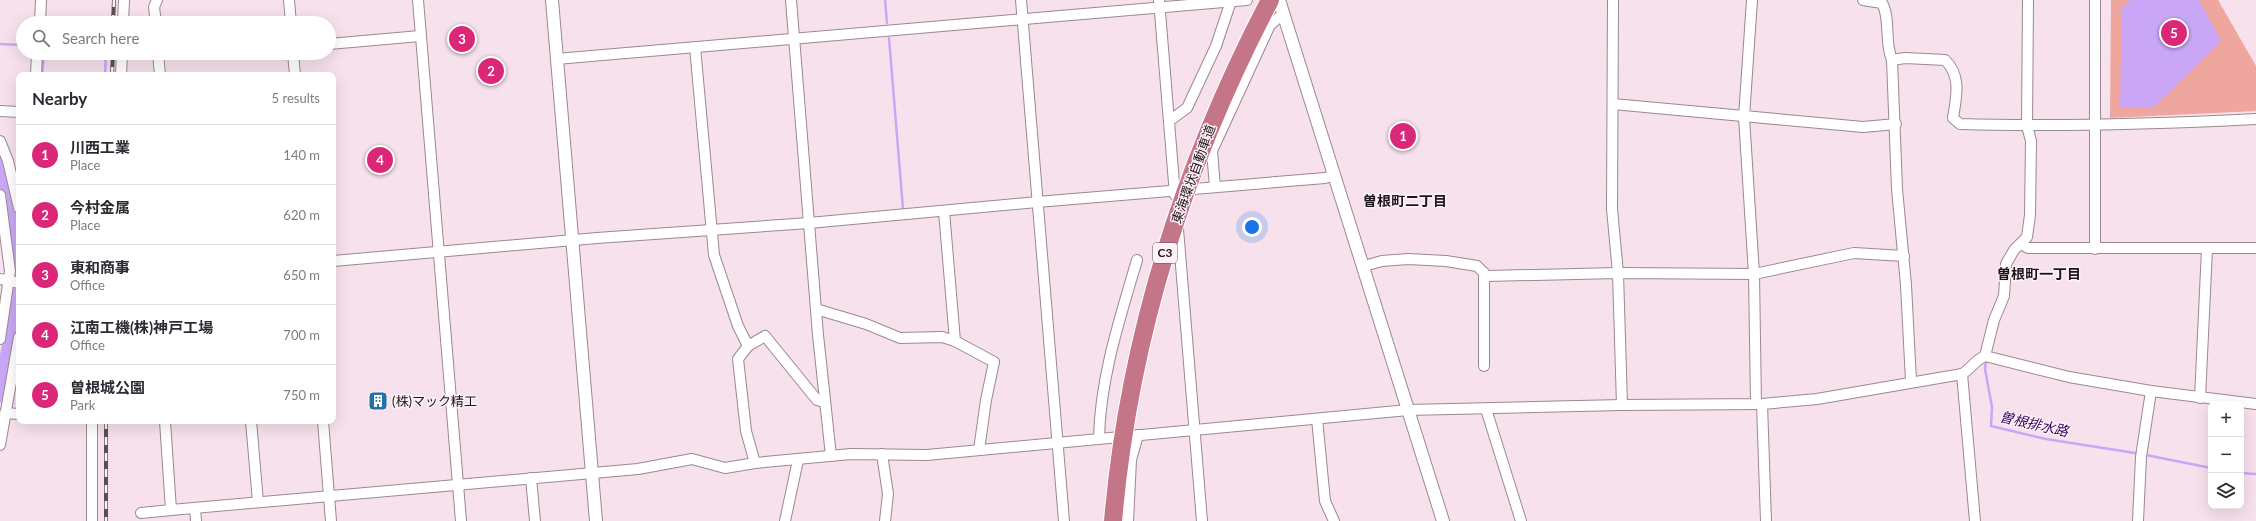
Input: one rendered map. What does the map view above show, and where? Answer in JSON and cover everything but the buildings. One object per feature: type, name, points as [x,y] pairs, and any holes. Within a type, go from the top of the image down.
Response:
[{"type":"highway","name":"東海環状自動車道","points":[[1113,521],[1127,409],[1143,335],[1163,259],[1184,195],[1211,125],[1241,55],[1270,0]]},
{"type":"street","points":[[40,16],[41,0]]},
{"type":"street","points":[[123,16],[124,0]]},
{"type":"street","points":[[155,16],[154,6],[157,0]]},
{"type":"street","points":[[289,0],[290,16]]},
{"type":"street","points":[[418,0],[461,521]]},
{"type":"street","points":[[552,0],[596,521]]},
{"type":"street","points":[[791,0],[824,402],[831,456]]},
{"type":"street","points":[[1021,0],[1064,521]]},
{"type":"street","points":[[556,59],[1022,19],[1159,4],[1247,0]]},
{"type":"street","points":[[1278,0],[1364,266],[1443,521]]},
{"type":"street","points":[[1613,0],[1612,209],[1618,273],[1622,405]]},
{"type":"street","points":[[1752,0],[1744,117],[1754,274],[1759,404],[1766,521]]},
{"type":"street","points":[[1865,0],[1882,3],[1885,9],[1889,51],[1892,60],[1896,124],[1897,188],[1904,256],[1911,381]]},
{"type":"street","points":[[1985,356],[1994,320],[2004,296],[2006,264],[2014,250],[2022,244],[2027,237],[2030,215],[2031,142],[2027,126],[2028,0]]},
{"type":"street","points":[[2095,0],[2095,248]]},
{"type":"street","points":[[1169,121],[1187,108],[1216,46],[1231,1]]},
{"type":"street","points":[[1159,4],[1202,521]]},
{"type":"street","points":[[1215,187],[1212,151],[1270,26],[1283,14]]},
{"type":"street","points":[[336,43],[420,36]]},
{"type":"street","points":[[695,47],[714,255],[725,292],[738,326],[748,346]]},
{"type":"street","points":[[1892,60],[1905,58],[1945,60],[1952,67],[1957,85],[1953,118],[1960,124],[2027,126],[2094,125],[2256,119]]},
{"type":"street","points":[[36,72],[37,60]]},
{"type":"street","points":[[121,72],[122,60]]},
{"type":"street","points":[[159,60],[160,72]]},
{"type":"street","points":[[294,60],[295,72]]},
{"type":"street","points":[[1613,104],[1863,127],[1896,124]]},
{"type":"street","points":[[0,111],[16,112]]},
{"type":"street","points":[[0,141],[8,161],[16,195]]},
{"type":"street","points":[[336,261],[809,223],[944,210],[1325,178],[1335,175]]},
{"type":"street","points":[[0,195],[8,246],[10,281],[0,339]]},
{"type":"street","points":[[944,210],[955,341]]},
{"type":"street","points":[[2022,244],[2028,248],[2256,248]]},
{"type":"street","points":[[2200,398],[2207,248]]},
{"type":"street","points":[[1364,266],[1382,261],[1408,259],[1446,261],[1477,266],[1487,276],[1618,273],[1754,274],[1854,253],[1904,256]]},
{"type":"street","points":[[1099,439],[1100,413],[1116,330],[1137,260]]},
{"type":"street","points":[[1484,273],[1484,366]]},
{"type":"street","points":[[816,309],[866,324],[900,338],[942,337],[955,341],[994,362],[986,400],[979,450]]},
{"type":"street","points":[[755,463],[746,431],[738,359],[748,346],[765,336],[817,400],[824,402]]},
{"type":"street","points":[[0,445],[16,353]]},
{"type":"street","points":[[141,512],[638,469],[692,458],[725,468],[755,463],[851,454],[927,455],[1408,410],[1622,405],[1759,404],[1817,399],[1911,381],[1962,374],[1969,369],[1976,360],[1985,356],[2069,377],[2151,391],[2256,404]]},
{"type":"street","points":[[1962,374],[1975,521]]},
{"type":"street","points":[[2138,521],[2141,457],[2151,391]]},
{"type":"street","points":[[1486,409],[1521,521]]},
{"type":"street","points":[[5,413],[16,414]]},
{"type":"street","points":[[1317,419],[1325,501],[1334,521]]},
{"type":"street","points":[[92,424],[92,521]]},
{"type":"street","points":[[165,424],[171,510]]},
{"type":"street","points":[[251,424],[258,502]]},
{"type":"street","points":[[323,424],[331,521]]},
{"type":"street","points":[[1128,521],[1131,460],[1138,435]]},
{"type":"street","points":[[882,454],[888,494],[885,521]]},
{"type":"street","points":[[785,521],[798,460]]},
{"type":"street","points":[[531,478],[535,521]]},
{"type":"street","points":[[195,508],[196,521]]},
{"type":"shaded area","points":[[2111,0],[2218,0],[2256,66],[2256,111],[2110,118]]},
{"type":"shaded area","points":[[2130,0],[2199,0],[2221,41],[2153,108],[2120,108],[2122,8]]},
{"type":"waterway","points":[[885,0],[887,23]]},
{"type":"waterway","points":[[889,38],[903,209]]},
{"type":"waterway","points":[[0,44],[16,45]]},
{"type":"waterway","points":[[42,72],[43,60]]},
{"type":"waterway","points":[[105,72],[106,60]]},
{"type":"waterway","points":[[0,164],[16,223]]},
{"type":"waterway","points":[[0,395],[16,307]]},
{"type":"waterway","name":"曽根排水路","points":[[1986,361],[1985,369],[1992,407],[1991,426],[2046,439],[2135,453]]},
{"type":"waterway","name":"曽根排水路","points":[[2146,455],[2208,467]]},
{"type":"waterway","name":"曽根排水路","points":[[2244,473],[2256,474]]},
{"type":"railway","points":[[113,16],[114,0]]},
{"type":"railway","points":[[112,72],[113,60]]},
{"type":"railway","points":[[106,424],[106,521]]},
{"type":"place","name":"曽根城公園","points":[[2174,33]]},
{"type":"place","name":"東和商事","points":[[462,39]]},
{"type":"place","name":"今村金属","points":[[491,71]]},
{"type":"place","name":"川西工業","points":[[1403,136]]},
{"type":"place","name":"江南工機(株)神戸工場","points":[[380,160]]},
{"type":"place","name":"(株)マック精工","points":[[378,401]]},
{"type":"district","name":"曽根町二丁目","points":[[1405,201]]},
{"type":"district","name":"曽根町一丁目","points":[[2039,274]]}]
